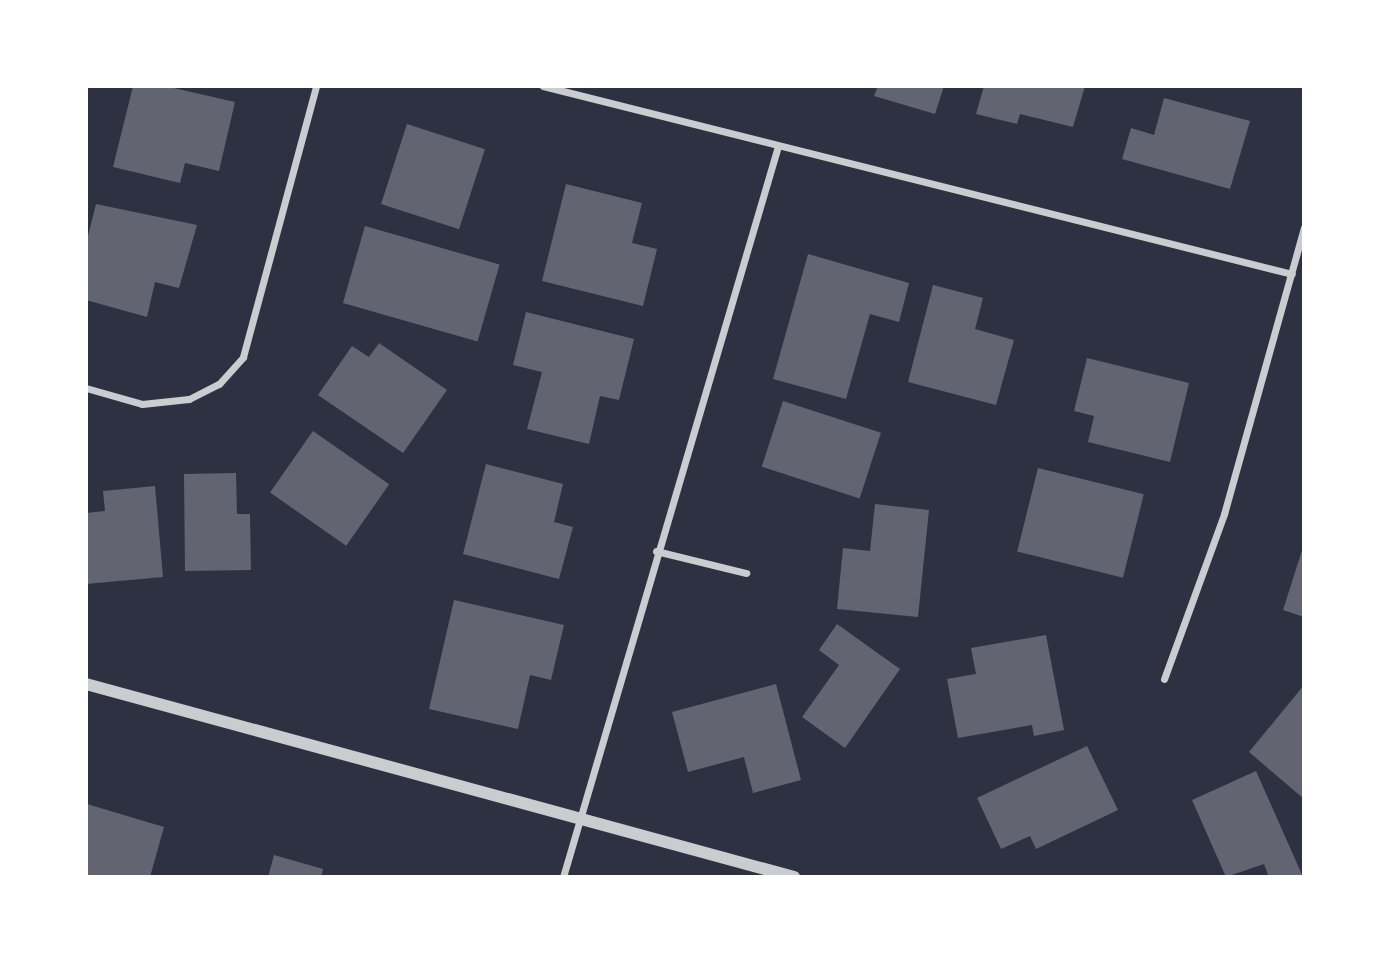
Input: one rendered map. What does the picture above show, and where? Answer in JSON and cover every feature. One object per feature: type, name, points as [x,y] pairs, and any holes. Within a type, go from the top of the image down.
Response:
[{"type":"street","points":[[86,388],[142,404],[189,399],[219,384],[243,357],[316,86]]},
{"type":"street","points":[[543,86],[1292,274]]},
{"type":"street","points":[[563,877],[582,819],[656,551],[778,146]]},
{"type":"street","points":[[1164,679],[1224,513],[1304,227]]},
{"type":"street","points":[[656,551],[746,573]]},
{"type":"street","points":[[86,684],[794,877]]},
{"type":"building","points":[[133,86],[165,86],[235,102],[219,171],[185,163],[180,183],[113,167]]},
{"type":"building","points":[[878,86],[944,86],[935,114],[874,96]]},
{"type":"building","points":[[984,86],[1085,86],[1073,127],[1020,114],[1017,124],[976,114]]},
{"type":"building","points":[[1164,98],[1250,121],[1230,189],[1122,159],[1131,128],[1154,135]]},
{"type":"building","points":[[407,124],[485,149],[459,229],[381,204]]},
{"type":"building","points":[[566,184],[642,203],[632,243],[657,249],[643,306],[542,281]]},
{"type":"building","points":[[96,204],[197,225],[179,288],[155,282],[147,317],[86,300],[86,244]]},
{"type":"building","points":[[365,226],[500,265],[478,341],[343,303]]},
{"type":"building","points":[[808,254],[909,283],[899,322],[870,314],[846,399],[773,379]]},
{"type":"building","points":[[933,285],[983,298],[975,329],[1014,340],[996,405],[908,382]]},
{"type":"building","points":[[526,312],[634,339],[619,400],[600,396],[589,444],[527,429],[542,372],[513,365]]},
{"type":"building","points":[[379,343],[447,390],[403,453],[318,395],[352,346],[369,357]]},
{"type":"building","points":[[1087,358],[1189,383],[1170,462],[1088,442],[1094,416],[1074,411]]},
{"type":"building","points":[[783,401],[881,433],[860,498],[762,467]]},
{"type":"building","points":[[313,431],[389,484],[346,546],[270,492]]},
{"type":"building","points":[[486,464],[563,484],[554,522],[573,527],[559,579],[463,554]]},
{"type":"building","points":[[1038,468],[1144,494],[1123,578],[1017,551]]},
{"type":"building","points":[[236,473],[237,514],[250,514],[251,570],[185,571],[184,474]]},
{"type":"building","points":[[155,486],[163,577],[86,584],[86,513],[105,511],[103,491]]},
{"type":"building","points":[[875,504],[929,510],[918,617],[837,609],[843,548],[870,551]]},
{"type":"building","points":[[1304,544],[1304,617],[1283,610]]},
{"type":"building","points":[[454,600],[564,625],[551,680],[530,675],[518,729],[429,709]]},
{"type":"building","points":[[837,624],[900,669],[845,748],[802,717],[839,665],[819,650]]},
{"type":"building","points":[[1046,635],[1064,730],[1034,736],[1032,725],[958,738],[947,679],[976,674],[971,648]]},
{"type":"building","points":[[776,684],[801,780],[753,793],[744,757],[688,772],[672,712]]},
{"type":"building","points":[[1304,685],[1304,799],[1249,752]]},
{"type":"building","points":[[1087,746],[1118,810],[1036,849],[1030,836],[1001,849],[977,798]]},
{"type":"building","points":[[1256,771],[1303,877],[1269,877],[1264,864],[1226,877],[1192,800]]},
{"type":"building","points":[[87,804],[164,827],[150,877],[86,877]]},
{"type":"building","points":[[274,855],[323,869],[321,877],[268,877]]}]
